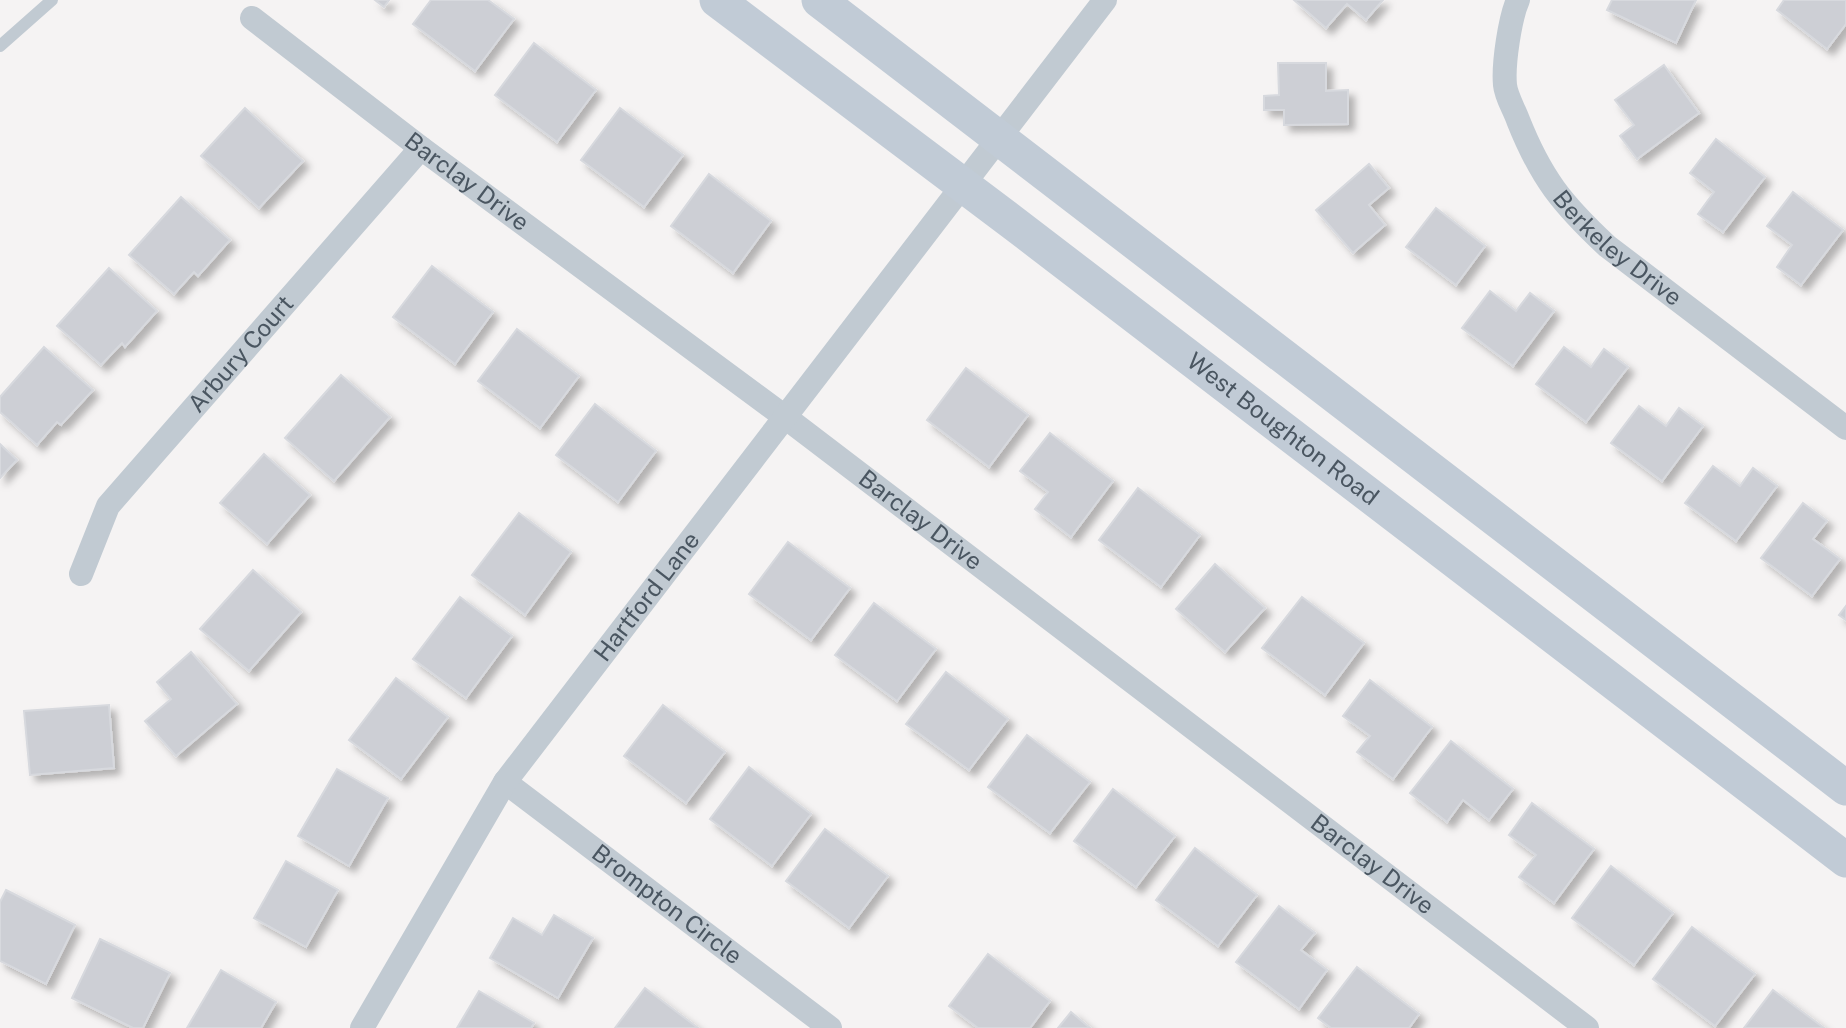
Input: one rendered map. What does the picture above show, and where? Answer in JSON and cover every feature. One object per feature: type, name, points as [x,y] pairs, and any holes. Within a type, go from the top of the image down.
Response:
[{"type":"main road","name":"West Boughton Road","points":[[718,0],[1846,860]]},
{"type":"main road","points":[[819,0],[1846,788]]},
{"type":"street","name":"Hartford Lane","points":[[362,1028],[505,782],[1000,141],[1105,0]]},
{"type":"street","name":"Berkeley Drive","points":[[1518,0],[1511,16],[1504,86],[1530,151],[1550,186],[1574,215],[1607,246],[1846,428]]},
{"type":"street","name":"Barclay Drive","points":[[253,18],[421,148],[785,417],[1587,1028]]},
{"type":"street","name":"Arbury Court","points":[[81,574],[108,506],[421,148]]},
{"type":"street","name":"Brompton Circle","points":[[505,782],[830,1028]]},
{"type":"lane","points":[[0,46],[52,0]]},
{"type":"building","points":[[375,0],[389,0],[384,7]]},
{"type":"building","points":[[431,0],[488,0],[514,19],[475,71],[413,24]]},
{"type":"building","points":[[1294,0],[1383,0],[1366,20],[1347,4],[1326,28]]},
{"type":"building","points":[[1612,0],[1696,0],[1676,43],[1607,10]]},
{"type":"building","points":[[1784,0],[1846,0],[1846,24],[1827,49],[1777,10]]},
{"type":"building","points":[[534,43],[596,90],[557,142],[495,95]]},
{"type":"building","points":[[1278,63],[1326,63],[1326,91],[1348,90],[1348,124],[1284,125],[1284,110],[1264,110],[1264,96],[1279,95]]},
{"type":"building","points":[[1664,65],[1699,113],[1637,159],[1620,136],[1634,125],[1615,100]]},
{"type":"building","points":[[245,108],[303,161],[259,208],[201,156]]},
{"type":"building","points":[[620,108],[683,155],[644,207],[581,160]]},
{"type":"building","points":[[1716,139],[1765,177],[1723,232],[1698,214],[1714,192],[1690,173]]},
{"type":"building","points":[[1369,164],[1389,188],[1369,205],[1385,225],[1353,253],[1316,210]]},
{"type":"building","points":[[709,174],[771,221],[733,273],[671,226]]},
{"type":"building","points":[[1793,192],[1843,230],[1801,285],[1777,267],[1792,245],[1767,226]]},
{"type":"building","points":[[181,197],[230,240],[198,276],[194,272],[174,294],[129,255]]},
{"type":"building","points":[[1436,208],[1485,246],[1456,285],[1406,247]]},
{"type":"building","points":[[432,266],[493,312],[455,364],[393,317]]},
{"type":"building","points":[[109,268],[157,311],[125,347],[122,343],[101,365],[57,326]]},
{"type":"building","points":[[1490,291],[1516,311],[1530,293],[1554,311],[1513,366],[1462,328]]},
{"type":"building","points":[[517,329],[579,376],[540,428],[478,381]]},
{"type":"building","points":[[44,347],[93,390],[61,425],[57,422],[37,445],[0,412],[0,397]]},
{"type":"building","points":[[1564,347],[1591,367],[1604,349],[1628,367],[1586,422],[1536,384]]},
{"type":"building","points":[[966,368],[1028,415],[989,467],[927,420]]},
{"type":"building","points":[[341,375],[390,417],[334,481],[285,438]]},
{"type":"building","points":[[595,404],[656,451],[618,502],[556,455]]},
{"type":"building","points":[[1639,406],[1666,426],[1679,408],[1703,426],[1662,481],[1611,443]]},
{"type":"building","points":[[1050,433],[1113,481],[1071,537],[1035,509],[1048,492],[1020,471]]},
{"type":"building","points":[[0,444],[17,460],[0,478]]},
{"type":"building","points":[[264,454],[310,495],[267,544],[220,503]]},
{"type":"building","points":[[1713,466],[1740,486],[1753,468],[1777,486],[1736,541],[1685,503]]},
{"type":"building","points":[[1138,488],[1200,535],[1161,587],[1099,540]]},
{"type":"building","points":[[1803,503],[1827,521],[1813,539],[1840,559],[1812,596],[1761,558]]},
{"type":"building","points":[[519,513],[571,552],[525,615],[472,575]]},
{"type":"building","points":[[788,542],[850,588],[811,640],[749,594]]},
{"type":"building","points":[[1215,564],[1265,608],[1225,652],[1176,609]]},
{"type":"building","points":[[253,570],[301,612],[249,671],[200,629]]},
{"type":"building","points":[[460,597],[512,636],[466,698],[413,659]]},
{"type":"building","points":[[1302,597],[1364,643],[1325,695],[1262,648]]},
{"type":"building","points":[[874,603],[936,649],[897,701],[835,655]]},
{"type":"building","points":[[1846,606],[1846,620],[1839,615]]},
{"type":"building","points":[[191,652],[237,704],[176,756],[145,721],[171,699],[157,682]]},
{"type":"building","points":[[946,672],[1008,719],[969,770],[906,724]]},
{"type":"building","points":[[396,678],[448,717],[401,779],[349,740]]},
{"type":"building","points":[[1370,680],[1432,727],[1393,779],[1357,752],[1370,736],[1343,716]]},
{"type":"building","points":[[109,705],[114,768],[30,775],[24,711]]},
{"type":"building","points":[[663,705],[725,752],[686,803],[624,756]]},
{"type":"building","points":[[1027,735],[1090,782],[1050,833],[988,787]]},
{"type":"building","points":[[1451,741],[1513,789],[1489,820],[1463,800],[1447,822],[1410,793]]},
{"type":"building","points":[[749,767],[811,814],[772,866],[710,819]]},
{"type":"building","points":[[337,769],[388,798],[349,866],[298,836]]},
{"type":"building","points":[[1113,789],[1175,836],[1136,887],[1074,841]]},
{"type":"building","points":[[1532,803],[1594,849],[1554,903],[1519,877],[1536,855],[1509,835]]},
{"type":"building","points":[[825,829],[888,876],[849,928],[786,881]]},
{"type":"building","points":[[1195,848],[1257,895],[1218,946],[1156,900]]},
{"type":"building","points":[[286,861],[338,890],[306,947],[254,918]]},
{"type":"building","points":[[1611,866],[1673,913],[1634,965],[1572,918]]},
{"type":"building","points":[[6,890],[75,925],[46,984],[0,961],[0,902]]},
{"type":"building","points":[[1279,906],[1315,933],[1301,950],[1327,970],[1299,1009],[1236,962]]},
{"type":"building","points":[[554,915],[593,938],[558,998],[490,958],[513,918],[542,935]]},
{"type":"building","points":[[1692,927],[1755,974],[1715,1026],[1653,979]]},
{"type":"building","points":[[100,939],[170,973],[143,1028],[133,1028],[72,998]]},
{"type":"building","points":[[988,954],[1050,1001],[1030,1028],[978,1028],[949,1006]]},
{"type":"building","points":[[1357,967],[1419,1014],[1409,1028],[1331,1028],[1318,1018]]},
{"type":"building","points":[[221,970],[276,1002],[261,1028],[187,1028]]},
{"type":"building","points":[[645,988],[698,1028],[615,1028]]},
{"type":"building","points":[[1773,990],[1824,1028],[1744,1028]]},
{"type":"building","points":[[479,991],[534,1023],[531,1028],[457,1028]]},
{"type":"building","points":[[1071,1012],[1090,1028],[1058,1028]]}]
